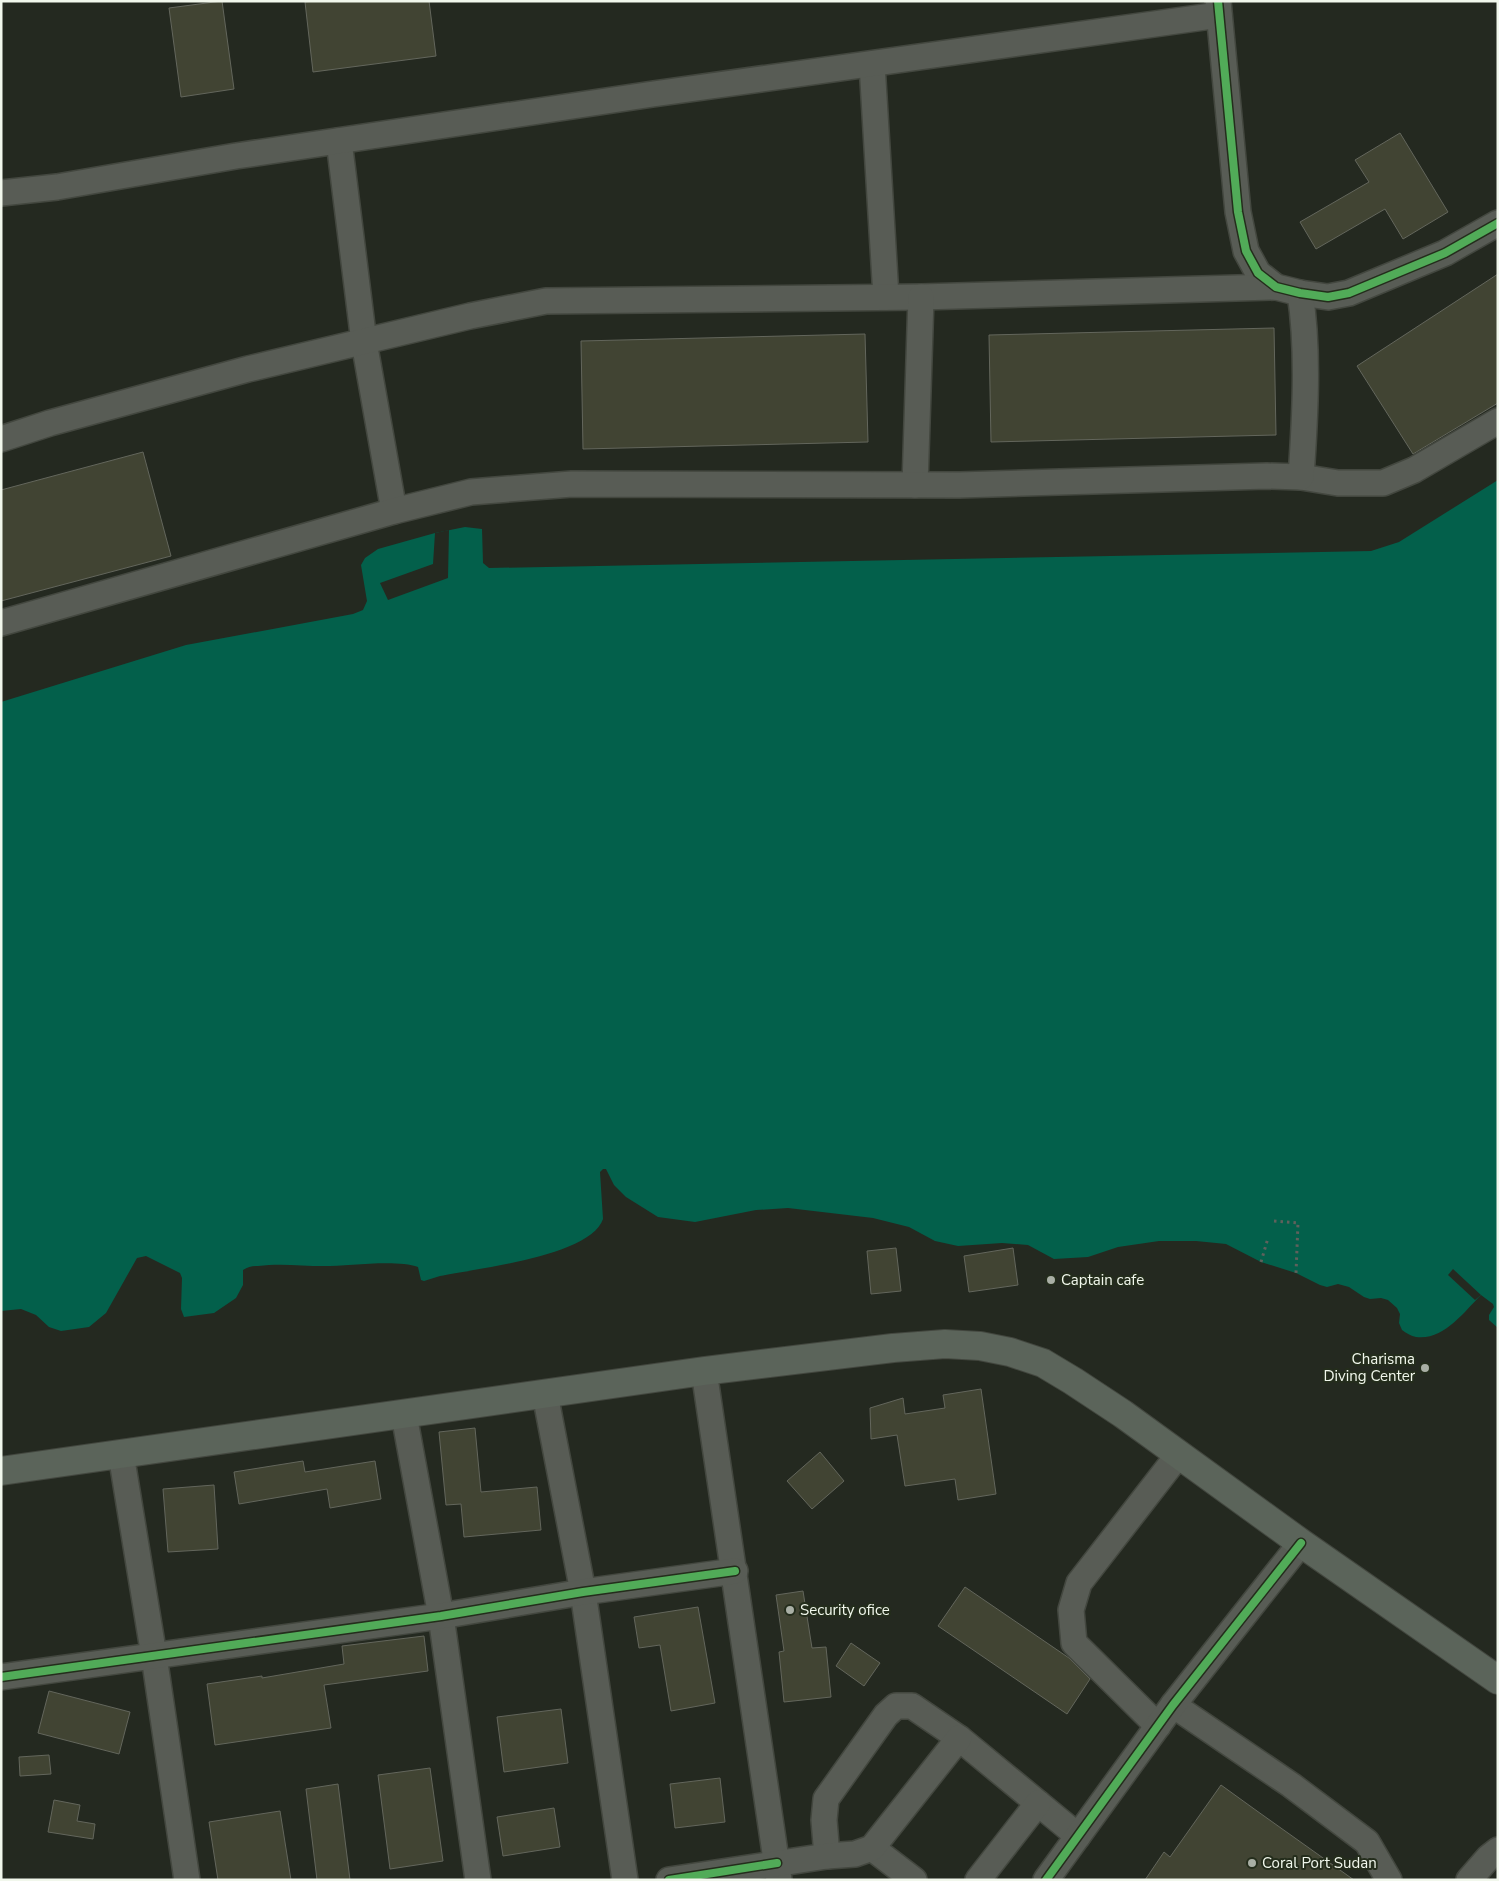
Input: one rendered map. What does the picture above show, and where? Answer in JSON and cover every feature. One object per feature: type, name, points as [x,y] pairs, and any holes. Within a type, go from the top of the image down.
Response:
[{"type":"main road","points":[[1,1471],[704,1372],[893,1348],[945,1344],[980,1346],[1010,1352],[1043,1364],[1106,1403],[1301,1543],[1498,1680]]},
{"type":"street","points":[[1,193],[58,186],[236,156],[872,64],[1218,8],[1238,212],[1246,252],[1258,273],[1276,287]]},
{"type":"street","points":[[872,64],[886,297]]},
{"type":"street","points":[[339,141],[364,342],[394,511]]},
{"type":"street","points":[[1,439],[50,423],[248,369],[470,316],[546,301],[920,297],[1276,287],[1328,297],[1349,293],[1445,253],[1498,223]]},
{"type":"street","points":[[1300,293],[1304,326],[1304,431],[1301,477]]},
{"type":"street","points":[[915,485],[920,297]]},
{"type":"street","points":[[1,623],[394,511],[471,492],[572,484],[969,485],[1268,476],[1301,477],[1338,483],[1383,483],[1414,470],[1498,421]]},
{"type":"street","points":[[704,1372],[735,1571],[778,1872]]},
{"type":"street","points":[[545,1394],[582,1592],[625,1880]]},
{"type":"street","points":[[404,1414],[441,1616],[478,1880]]},
{"type":"street","points":[[121,1454],[188,1880]]},
{"type":"street","points":[[1158,1726],[1074,1643],[1071,1610],[1079,1583],[1179,1454]]},
{"type":"street","points":[[1046,1880],[1173,1706],[1301,1543]]},
{"type":"street","points":[[1,1677],[441,1616],[582,1592],[735,1571]]},
{"type":"street","points":[[827,1856],[824,1820],[826,1799],[886,1714],[896,1706],[912,1706],[959,1738],[1078,1836]]},
{"type":"street","points":[[1173,1706],[1290,1785],[1366,1842],[1389,1880]]},
{"type":"street","points":[[670,1880],[778,1872],[827,1856],[855,1854],[872,1848],[959,1738]]},
{"type":"street","points":[[978,1880],[1038,1803]]},
{"type":"street","points":[[872,1848],[914,1880]]},
{"type":"street","points":[[1469,1880],[1489,1857],[1498,1850]]},
{"type":"path","points":[[1274,1221],[1298,1224],[1296,1273]]},
{"type":"path","points":[[1261,1262],[1268,1238]]},
{"type":"shaded area","points":[[1498,480],[1498,1328],[1489,1320],[1489,1315],[1494,1307],[1493,1304],[1481,1295],[1460,1317],[1444,1330],[1435,1335],[1414,1337],[1402,1330],[1399,1323],[1400,1314],[1397,1308],[1388,1300],[1381,1298],[1370,1299],[1349,1287],[1338,1284],[1327,1287],[1320,1285],[1296,1273],[1261,1262],[1226,1244],[1196,1241],[1159,1241],[1118,1247],[1088,1257],[1054,1259],[1028,1245],[1002,1243],[958,1246],[935,1241],[909,1227],[873,1218],[788,1208],[756,1210],[695,1222],[658,1217],[626,1197],[614,1185],[606,1169],[600,1172],[603,1219],[594,1232],[577,1243],[530,1259],[440,1276],[424,1281],[421,1280],[418,1267],[398,1263],[252,1266],[243,1270],[243,1285],[236,1298],[214,1313],[184,1317],[181,1309],[182,1278],[180,1273],[146,1256],[137,1258],[106,1313],[89,1327],[61,1331],[49,1327],[36,1315],[21,1309],[1,1311],[1,702],[186,645],[353,614],[363,610],[367,601],[361,565],[365,558],[378,549],[435,533],[465,527],[482,529],[483,563],[489,568],[1371,551],[1399,542]]},
{"type":"pier","points":[[449,530],[448,578],[388,600],[380,583],[433,564],[435,533]]},
{"type":"pier","points":[[1453,1269],[1481,1295],[1475,1300],[1448,1275]]},
{"type":"building","points":[[222,1],[234,89],[181,97],[169,8]]},
{"type":"building","points":[[429,1],[436,56],[313,72],[305,2]]},
{"type":"building","points":[[1400,133],[1448,212],[1403,239],[1385,209],[1316,249],[1300,222],[1369,182],[1355,160]]},
{"type":"building","points":[[1498,274],[1498,403],[1413,454],[1357,366]]},
{"type":"building","points":[[1274,328],[1276,435],[991,442],[989,335]]},
{"type":"building","points":[[865,334],[868,442],[583,449],[581,341]]},
{"type":"building","points":[[143,452],[171,556],[1,601],[1,490]]},
{"type":"building","points":[[896,1248],[901,1291],[871,1294],[867,1251]]},
{"type":"building","points":[[1013,1248],[1018,1285],[969,1292],[964,1256]]},
{"type":"building","points":[[981,1389],[996,1494],[958,1500],[955,1479],[905,1486],[897,1435],[871,1439],[870,1408],[903,1398],[905,1414],[945,1408],[943,1395]]},
{"type":"building","points":[[475,1428],[481,1492],[537,1487],[541,1530],[464,1537],[461,1504],[446,1505],[439,1432]]},
{"type":"building","points":[[820,1452],[844,1481],[812,1509],[787,1481]]},
{"type":"building","points":[[303,1461],[305,1472],[375,1461],[381,1499],[330,1508],[327,1489],[239,1504],[234,1472]]},
{"type":"building","points":[[214,1485],[218,1549],[168,1552],[163,1489]]},
{"type":"building","points":[[965,1587],[1069,1658],[1090,1679],[1067,1714],[938,1626]]},
{"type":"building","points":[[803,1591],[812,1648],[826,1647],[831,1697],[784,1702],[779,1652],[784,1651],[776,1595]]},
{"type":"building","points":[[698,1607],[715,1703],[671,1711],[660,1645],[639,1648],[634,1617]]},
{"type":"building","points":[[424,1636],[428,1671],[324,1685],[331,1728],[215,1745],[207,1684],[262,1676],[262,1678],[344,1664],[342,1646]]},
{"type":"building","points":[[851,1643],[880,1663],[864,1686],[836,1666]]},
{"type":"building","points":[[49,1691],[130,1712],[119,1754],[38,1733]]},
{"type":"building","points":[[561,1709],[568,1763],[504,1772],[497,1717]]},
{"type":"building","points":[[49,1755],[51,1774],[20,1776],[19,1757]]},
{"type":"building","points":[[430,1768],[443,1861],[390,1869],[378,1775]]},
{"type":"building","points":[[720,1778],[725,1822],[675,1828],[670,1784]]},
{"type":"building","points":[[338,1784],[350,1880],[317,1880],[306,1789]]},
{"type":"building","points":[[1221,1785],[1354,1880],[1145,1880],[1164,1852],[1170,1857]]},
{"type":"building","points":[[54,1800],[80,1805],[77,1821],[95,1824],[93,1839],[48,1832]]},
{"type":"building","points":[[554,1808],[560,1847],[503,1856],[497,1817]]},
{"type":"building","points":[[280,1811],[291,1880],[218,1880],[209,1822]]},
{"type":"cycle path","points":[[1218,1],[1238,212],[1246,251],[1258,273],[1276,287],[1300,293],[1328,297],[1349,293],[1445,253],[1498,223]]},
{"type":"cycle path","points":[[1046,1880],[1173,1705],[1301,1543]]},
{"type":"cycle path","points":[[1,1677],[441,1616],[583,1592],[735,1571]]},
{"type":"cycle path","points":[[669,1880],[777,1863]]},
{"type":"place","name":"Captain cafe","points":[[1051,1280]]},
{"type":"place","name":"Charisma Diving Center","points":[[1425,1368]]},
{"type":"place","name":"Security ofice","points":[[790,1610]]},
{"type":"place","name":"Coral Port Sudan","points":[[1252,1863]]}]
